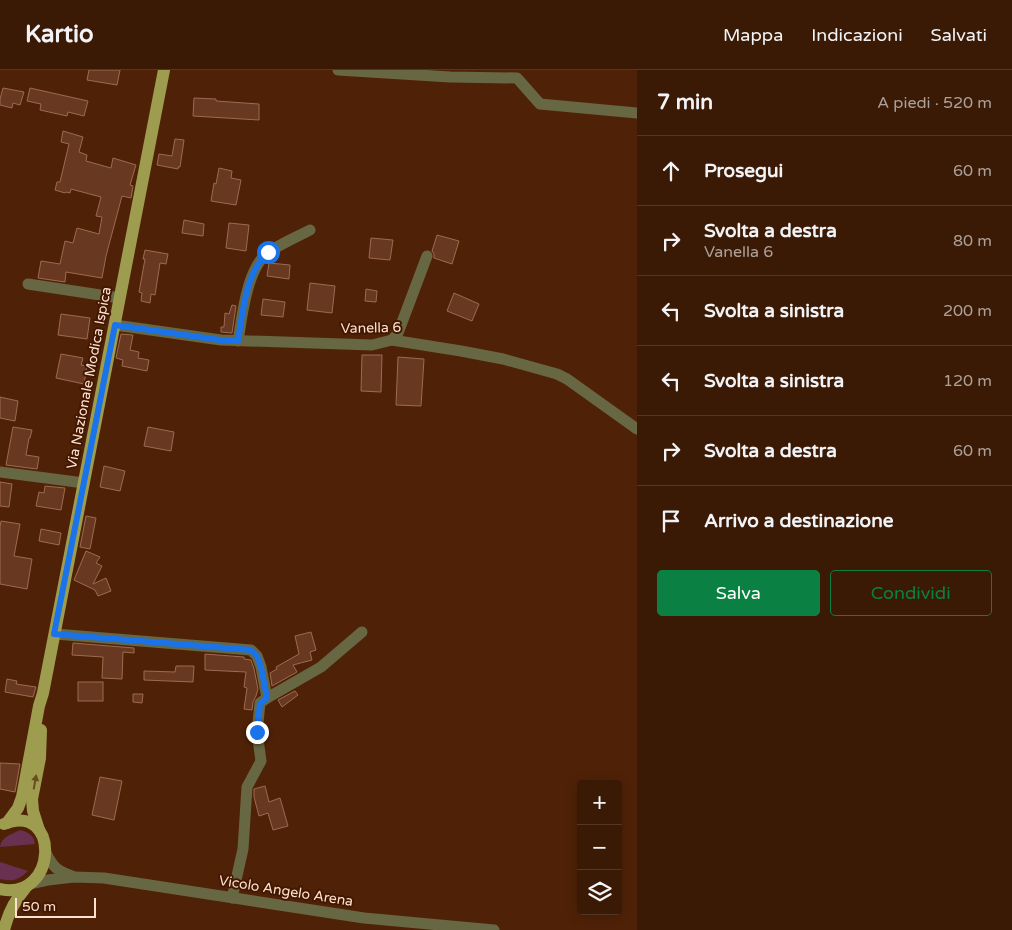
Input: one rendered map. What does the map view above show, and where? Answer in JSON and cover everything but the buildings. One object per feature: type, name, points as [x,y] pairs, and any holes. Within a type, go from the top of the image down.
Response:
[{"type":"main road","name":"Via Nazionale Modica Ispica","points":[[43,692],[164,70]]},
{"type":"main road","points":[[3,825],[18,808],[22,797],[43,692]]},
{"type":"main road","points":[[4,930],[11,908],[40,872],[46,853],[43,838],[33,811],[32,800],[40,758],[43,692]]},
{"type":"main road","points":[[3,825],[21,820],[28,821],[39,830]]},
{"type":"main road","points":[[0,889],[9,891],[27,886]]},
{"type":"street","points":[[338,70],[450,77],[517,78],[540,104],[637,113]]},
{"type":"street","points":[[238,341],[247,291],[260,260],[268,252],[310,230]]},
{"type":"street","points":[[392,340],[398,333],[427,256]]},
{"type":"street","points":[[28,284],[120,298]]},
{"type":"street","name":"Vanella 6","points":[[115,325],[220,340],[372,344],[392,340],[461,351],[556,374],[567,379],[637,429]]},
{"type":"street","points":[[0,472],[84,483]]},
{"type":"street","points":[[232,898],[243,849],[247,786],[261,761],[257,732],[260,704],[267,698],[320,668],[362,632]]},
{"type":"street","points":[[54,634],[251,650],[257,656],[267,698]]},
{"type":"street","points":[[46,853],[60,872],[74,877]]},
{"type":"street","name":"Vicolo Angelo Arena","points":[[27,886],[48,880],[74,877],[104,878],[364,918],[494,930]]},
{"type":"shaded area","points":[[20,830],[30,834],[35,844],[0,847],[5,838]]},
{"type":"shaded area","points":[[0,862],[28,871],[15,880],[0,879]]},
{"type":"route","points":[[257,732],[260,704],[267,698],[261,667],[257,656],[251,650],[54,634],[115,325],[238,341],[247,291],[260,260],[268,252]]}]
